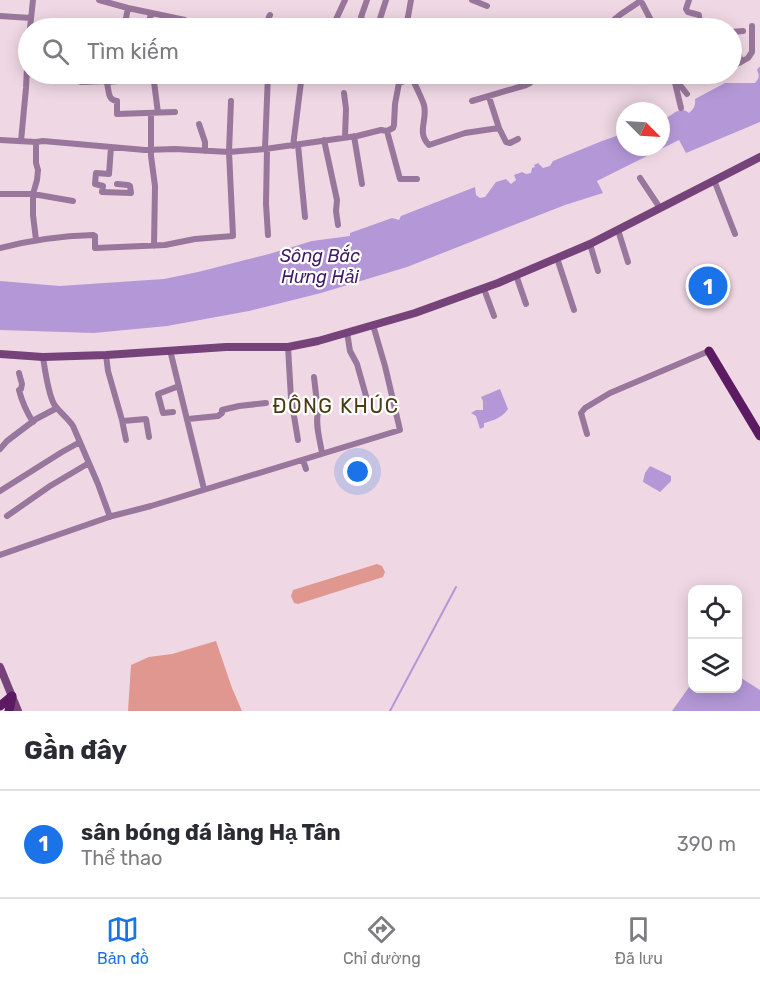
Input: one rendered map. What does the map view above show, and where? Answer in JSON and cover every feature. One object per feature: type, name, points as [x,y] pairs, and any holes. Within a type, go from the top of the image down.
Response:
[{"type":"main road","points":[[709,351],[760,436]]},
{"type":"main road","points":[[0,706],[12,696]]},
{"type":"main road","points":[[9,711],[12,696]]},
{"type":"street","points":[[0,16],[31,18],[33,0]]},
{"type":"street","points":[[99,0],[175,18]]},
{"type":"street","points":[[126,18],[129,0]]},
{"type":"street","points":[[337,18],[345,0]]},
{"type":"street","points":[[362,18],[367,0]]},
{"type":"street","points":[[380,18],[386,0]]},
{"type":"street","points":[[408,18],[411,0]]},
{"type":"street","points":[[472,0],[487,6]]},
{"type":"street","points":[[689,0],[686,9],[688,12],[699,15],[699,18]]},
{"type":"street","points":[[616,18],[639,1],[650,18]]},
{"type":"street","points":[[150,18],[151,13]]},
{"type":"street","points":[[742,61],[752,52],[752,27]]},
{"type":"street","points":[[21,141],[27,84]]},
{"type":"street","points":[[107,84],[110,99],[117,101],[117,114],[175,112]]},
{"type":"street","points":[[153,84],[151,149],[155,186],[154,246]]},
{"type":"street","points":[[267,234],[268,84]]},
{"type":"street","points":[[301,84],[295,145],[304,217]]},
{"type":"street","points":[[0,140],[229,152],[295,145],[390,130],[394,125],[399,84]]},
{"type":"street","points":[[415,84],[424,104],[422,127],[427,144],[465,133],[499,128]]},
{"type":"street","points":[[472,101],[528,84]]},
{"type":"street","points":[[676,84],[681,108]]},
{"type":"street","points":[[680,84],[687,93]]},
{"type":"street","points":[[344,93],[345,137]]},
{"type":"street","points":[[489,97],[506,142],[510,143],[518,139]]},
{"type":"street","points":[[0,248],[62,236],[93,235],[94,248],[96,248],[154,246],[233,236],[229,152],[231,101]]},
{"type":"street","points":[[199,124],[205,142],[205,151]]},
{"type":"street","points":[[387,130],[400,179],[417,179]]},
{"type":"street","points":[[354,136],[362,184]]},
{"type":"street","points":[[324,140],[337,200],[338,225]]},
{"type":"street","points":[[36,142],[38,170],[33,194],[36,240]]},
{"type":"street","points":[[111,147],[109,174],[96,173],[95,184],[103,186],[102,192],[130,193],[130,186],[117,184]]},
{"type":"street","points":[[0,354],[43,357],[226,347],[288,347],[318,341],[415,313],[484,289],[590,244],[760,157]]},
{"type":"street","points":[[640,178],[660,208]]},
{"type":"street","points":[[714,180],[735,234]]},
{"type":"street","points":[[0,194],[33,194],[73,201]]},
{"type":"street","points":[[618,230],[628,262]]},
{"type":"street","points":[[590,244],[598,271]]},
{"type":"street","points":[[557,258],[574,310]]},
{"type":"street","points":[[516,275],[526,304]]},
{"type":"street","points":[[484,289],[494,316]]},
{"type":"street","points":[[0,555],[110,517],[400,430],[373,325]]},
{"type":"street","points":[[347,332],[350,351],[357,364],[366,396]]},
{"type":"street","points":[[288,347],[291,398],[298,440]]},
{"type":"street","points":[[170,350],[204,489]]},
{"type":"street","points":[[587,434],[581,413],[585,408],[610,393],[709,351]]},
{"type":"street","points":[[106,354],[110,380],[123,421],[126,440]]},
{"type":"street","points":[[43,357],[45,375],[53,401],[74,426],[110,517]]},
{"type":"street","points":[[19,373],[22,384],[19,390],[20,396],[33,422]]},
{"type":"street","points":[[314,377],[322,453]]},
{"type":"street","points":[[173,412],[163,413],[158,394],[179,386]]},
{"type":"street","points":[[188,419],[218,416],[222,410],[266,403]]},
{"type":"street","points":[[0,449],[33,422],[57,408]]},
{"type":"street","points":[[123,421],[146,419],[149,437]]},
{"type":"street","points":[[0,491],[80,442]]},
{"type":"street","points":[[303,460],[306,469]]},
{"type":"street","points":[[7,516],[88,463]]},
{"type":"street","points":[[0,667],[18,711]]},
{"type":"shaded area","points":[[377,564],[382,566],[385,572],[383,577],[298,604],[294,603],[291,596],[293,590]]},
{"type":"shaded area","points":[[216,641],[242,711],[128,711],[131,665],[149,657],[172,654]]},
{"type":"water","name":"Sông Bắc Hưng Hải","points":[[760,67],[760,122],[686,153],[679,140],[670,144],[670,116],[680,110],[689,113],[694,107],[695,99],[723,84],[755,83],[759,74],[757,70]]},
{"type":"water","name":"Sông Bắc Hưng Hải","points":[[616,136],[616,156],[647,156],[597,181],[603,193],[565,205],[407,267],[321,293],[249,311],[167,326],[94,333],[0,330],[0,281],[60,286],[164,279],[198,272],[312,241],[350,236],[350,233],[392,218],[399,220],[401,216],[475,187],[476,195],[480,198],[485,197],[496,182],[506,179],[511,184],[516,180],[514,175],[522,172],[531,173],[534,165],[538,163],[543,168],[550,166],[553,161]]},
{"type":"water","points":[[500,389],[508,409],[500,417],[484,423],[484,427],[480,429],[476,416],[471,413],[483,410],[481,397]]},
{"type":"water","points":[[650,466],[671,476],[671,481],[660,492],[643,482]]},
{"type":"water","points":[[742,679],[760,690],[760,711],[672,711],[688,689],[688,693],[742,693]]},
{"type":"waterway","points":[[390,711],[456,587]]},
{"type":"place","name":"sân bóng đá làng Hạ Tân","points":[[708,286]]},
{"type":"district","name":"ĐÔNG KHÚC","points":[[336,406]]}]
